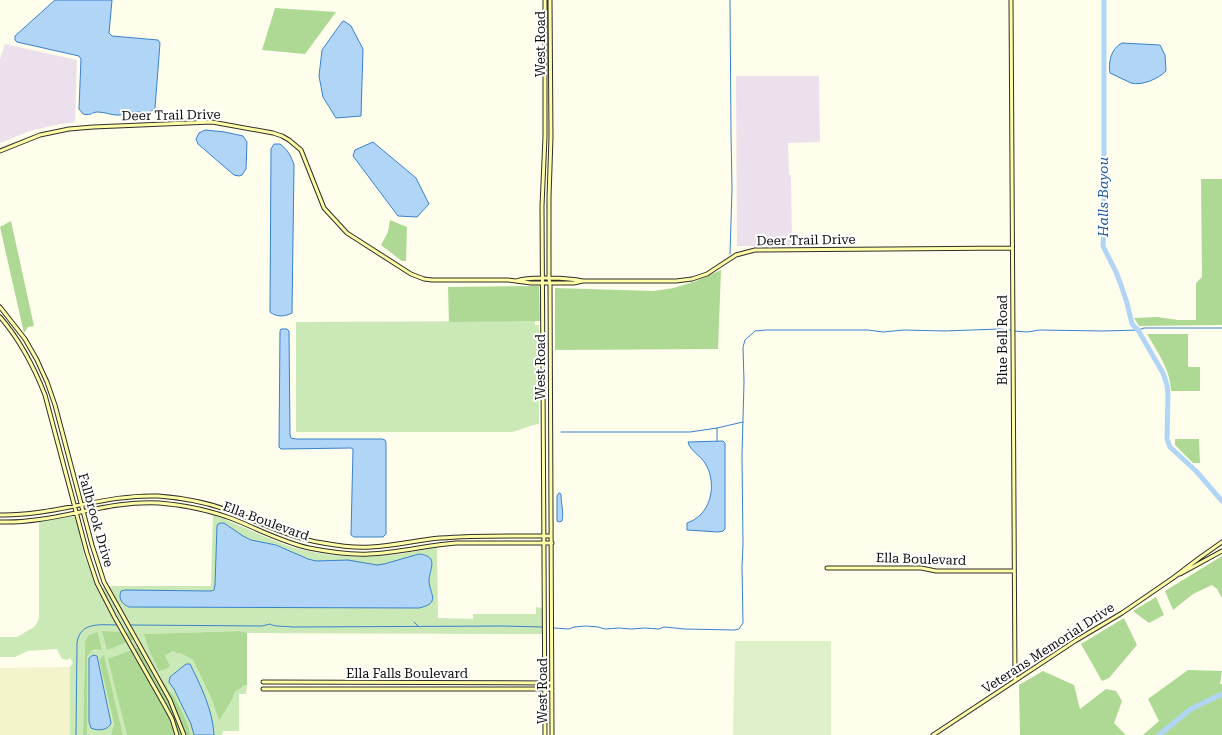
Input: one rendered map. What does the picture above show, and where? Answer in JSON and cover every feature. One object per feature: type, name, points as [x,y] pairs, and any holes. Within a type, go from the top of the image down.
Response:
[{"type":"main road","name":"West Road","points":[[545,0],[545,137],[542,206],[544,278],[545,735]]},
{"type":"main road","name":"West Road","points":[[550,0],[551,137],[548,231],[550,283],[552,735]]},
{"type":"main road","name":"Blue Bell Road","points":[[1011,0],[1015,681]]},
{"type":"main road","name":"Deer Trail Drive","points":[[0,151],[40,135],[93,126],[212,122],[273,133],[289,140],[301,150],[324,208],[347,233],[411,274],[424,279],[432,280],[508,280],[544,283],[574,283],[583,281]]},
{"type":"main road","points":[[545,137],[551,137]]},
{"type":"main road","points":[[544,184],[549,184]]},
{"type":"main road","points":[[543,231],[548,231]]},
{"type":"main road","name":"Deer Trail Drive","points":[[516,281],[521,279],[544,278],[573,279],[583,281],[676,281],[692,279],[707,274],[736,255],[756,250],[1012,248]]},
{"type":"main road","name":"Fallbrook Drive","points":[[1,309],[25,339],[47,382],[55,405],[101,575],[170,700],[184,735]]},
{"type":"main road","name":"Fallbrook Drive","points":[[0,317],[19,342],[41,384],[49,407],[74,506],[95,578],[114,616],[162,700],[172,720],[177,735]]},
{"type":"main road","points":[[544,324],[550,323]]},
{"type":"main road","points":[[544,407],[550,407]]},
{"type":"main road","points":[[544,446],[550,446]]},
{"type":"main road","name":"Ella Boulevard","points":[[0,515],[32,514],[120,498],[147,496],[196,501],[221,508],[291,536],[335,545],[369,547],[440,538],[551,536]]},
{"type":"main road","points":[[163,497],[163,504]]},
{"type":"main road","name":"Ella Boulevard","points":[[0,522],[34,521],[121,505],[163,504],[195,508],[219,514],[289,542],[310,548],[334,552],[369,554],[442,544],[552,543]]},
{"type":"main road","points":[[219,514],[221,508]]},
{"type":"main road","points":[[8,515],[8,522]]},
{"type":"main road","points":[[488,537],[488,543]]},
{"type":"main road","points":[[440,538],[442,544]]},
{"type":"main road","name":"Veterans Memorial Drive","points":[[933,735],[1075,641],[1122,613],[1222,542]]},
{"type":"main road","points":[[334,552],[335,545]]},
{"type":"main road","name":"Veterans Memorial Drive","points":[[1173,578],[1201,564],[1222,551]]},
{"type":"main road","name":"Ella Boulevard","points":[[827,568],[922,568],[936,571],[1014,571]]},
{"type":"main road","points":[[95,578],[101,575]]},
{"type":"main road","points":[[118,622],[124,619]]},
{"type":"main road","name":"Ella Falls Boulevard","points":[[263,682],[552,683]]},
{"type":"main road","points":[[328,683],[328,689]]},
{"type":"main road","points":[[385,683],[385,690]]},
{"type":"main road","name":"Ella Falls Boulevard","points":[[263,689],[552,689]]},
{"type":"main road","points":[[172,720],[177,717]]},
{"type":"shaded area","points":[[5,44],[77,60],[75,122],[30,131],[0,143],[0,60]]},
{"type":"shaded area","points":[[736,76],[819,76],[820,142],[788,143],[789,175],[791,175],[792,246],[737,246]]},
{"type":"green space","points":[[275,8],[336,12],[305,54],[262,50]]},
{"type":"green space","points":[[1201,179],[1222,179],[1222,325],[1139,326],[1134,318],[1157,317],[1178,320],[1196,320],[1196,283],[1202,277]]},
{"type":"green space","points":[[390,220],[407,227],[406,261],[402,261],[381,245],[388,232]]},
{"type":"green space","points":[[11,221],[34,326],[28,327],[24,333],[0,227]]},
{"type":"green space","points":[[721,270],[718,349],[555,350],[555,288],[653,291],[674,288],[696,281]]},
{"type":"green space","points":[[539,286],[540,321],[449,322],[448,287]]},
{"type":"green space","points":[[535,321],[535,325],[539,325],[539,424],[512,432],[296,432],[296,322]]},
{"type":"green space","points":[[1147,334],[1188,334],[1188,367],[1200,367],[1200,391],[1171,391],[1169,376],[1159,354]]},
{"type":"green space","points":[[1175,439],[1199,439],[1200,463],[1193,463],[1175,445]]},
{"type":"green space","points":[[213,515],[289,546],[339,556],[364,557],[401,554],[437,547],[438,618],[473,619],[473,614],[536,614],[536,607],[542,608],[542,634],[247,633],[240,631],[145,634],[165,656],[173,651],[193,660],[212,700],[219,721],[232,700],[235,690],[247,685],[246,694],[239,694],[239,731],[223,731],[222,735],[191,735],[187,722],[169,688],[109,659],[127,735],[123,735],[104,656],[99,659],[114,726],[111,735],[87,735],[87,656],[92,651],[102,650],[98,632],[85,641],[83,735],[70,735],[70,667],[73,663],[70,658],[67,660],[62,659],[57,649],[28,651],[15,657],[0,657],[0,637],[17,637],[34,627],[39,618],[39,522],[72,516],[76,518],[85,558],[98,589],[111,586],[211,586]]},
{"type":"green space","points":[[1222,556],[1222,598],[1217,589],[1212,585],[1193,594],[1173,610],[1165,591]]},
{"type":"green space","points":[[1156,597],[1164,615],[1149,623],[1133,611]]},
{"type":"green space","points":[[1124,618],[1137,645],[1109,678],[1102,681],[1081,644]]},
{"type":"green space","points":[[102,631],[136,633],[137,638],[107,650]]},
{"type":"green space","points":[[240,631],[247,633],[247,685],[244,685],[235,691],[232,700],[219,721],[212,700],[193,660],[173,651],[165,656],[170,666],[159,671],[149,650],[144,634]]},
{"type":"green space","points":[[98,632],[102,650],[92,651],[87,657],[87,735],[83,735],[85,641],[89,635]]},
{"type":"green space","points":[[735,641],[831,641],[831,735],[733,735]]},
{"type":"green space","points":[[140,647],[153,673],[162,680],[175,698],[187,722],[191,735],[127,735],[108,659]]},
{"type":"green space","points":[[104,655],[123,735],[111,735],[114,725],[99,659]]},
{"type":"green space","points":[[70,667],[70,735],[0,735],[0,668]]},
{"type":"green space","points":[[1188,670],[1222,671],[1220,684],[1222,684],[1222,735],[1143,735],[1159,721],[1148,699]]},
{"type":"green space","points":[[1043,671],[1074,685],[1080,709],[1106,689],[1116,691],[1122,701],[1114,723],[1126,735],[1020,735],[1019,685]]},
{"type":"water","points":[[55,0],[112,0],[109,33],[112,36],[158,40],[160,43],[155,108],[148,113],[133,112],[115,115],[98,112],[88,115],[83,114],[79,109],[81,59],[79,56],[17,42],[15,40],[15,36]]},
{"type":"water","points":[[344,21],[351,26],[363,49],[361,116],[336,118],[323,97],[319,76],[322,50]]},
{"type":"water","points":[[1122,43],[1160,45],[1165,55],[1166,71],[1154,79],[1140,84],[1131,83],[1110,73],[1109,65],[1111,56],[1115,48]]},
{"type":"water","points":[[205,130],[243,136],[247,142],[246,169],[242,175],[234,175],[198,144],[196,139],[199,133]]},
{"type":"water","points":[[373,142],[416,178],[429,204],[417,217],[398,216],[353,156],[355,150]]},
{"type":"water","points":[[274,144],[280,144],[285,149],[294,165],[292,313],[284,316],[278,316],[270,312],[271,149]]},
{"type":"water","points":[[281,329],[287,329],[289,331],[291,438],[385,440],[386,534],[383,537],[354,537],[351,535],[353,449],[281,449],[279,447]]},
{"type":"water","points":[[723,441],[725,443],[725,529],[718,532],[687,530],[687,523],[694,520],[706,508],[711,493],[711,477],[705,463],[691,448],[688,442]]},
{"type":"water","points":[[559,493],[561,495],[563,514],[562,521],[559,522],[557,521],[557,496]]},
{"type":"water","points":[[220,523],[224,523],[251,540],[276,545],[316,561],[348,560],[377,565],[419,554],[425,555],[429,558],[432,564],[429,581],[433,598],[432,601],[430,604],[419,608],[129,607],[123,603],[120,599],[120,594],[121,591],[125,590],[214,590],[217,526]]},
{"type":"water","points":[[93,655],[97,656],[111,723],[110,726],[102,730],[91,728],[89,722],[89,658]]},
{"type":"water","points":[[186,664],[190,664],[206,699],[214,735],[194,735],[191,724],[169,682],[170,677]]},
{"type":"waterway","points":[[730,0],[732,189],[730,254]]},
{"type":"waterway","name":"Halls Bayou","points":[[1104,0],[1103,246],[1121,285],[1132,324],[1138,330],[1163,373],[1167,385],[1168,395],[1167,439],[1170,447],[1196,471],[1222,501]]},
{"type":"waterway","points":[[1014,331],[1104,331],[1138,330],[1144,328],[1222,328]]},
{"type":"waterway","points":[[554,628],[569,629],[586,626],[605,629],[659,629],[664,627],[685,629],[739,629],[743,623],[743,347],[745,340],[755,331],[868,330],[883,332],[904,330],[1011,330]]},
{"type":"waterway","points":[[561,432],[690,432],[743,422]]},
{"type":"waterway","points":[[717,428],[717,441]]},
{"type":"waterway","points":[[414,622],[418,626]]},
{"type":"waterway","points":[[129,625],[262,626],[270,624],[292,627],[542,627]]},
{"type":"waterway","points":[[76,735],[77,643],[79,636],[82,631],[92,626],[118,625]]},
{"type":"waterway","name":"Halls Bayou","points":[[1159,735],[1191,709],[1222,694]]}]
